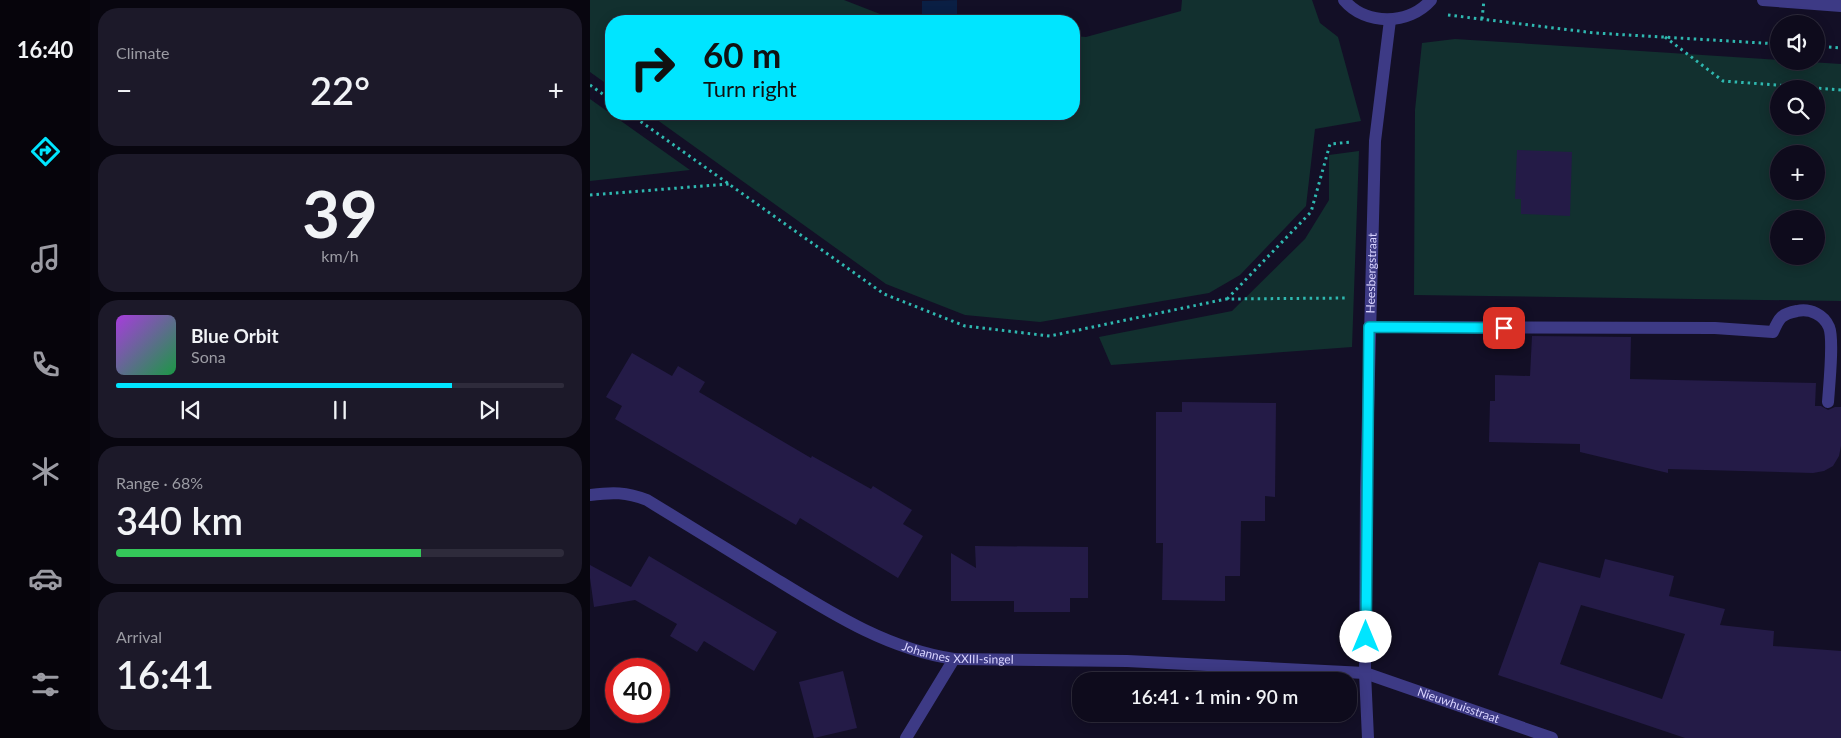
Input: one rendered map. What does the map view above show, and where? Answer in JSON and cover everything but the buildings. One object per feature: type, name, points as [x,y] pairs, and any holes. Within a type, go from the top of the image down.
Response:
[{"type":"street","points":[[1344,0],[1360,13],[1374,18],[1390,20],[1405,17],[1418,11],[1431,0]]},
{"type":"street","points":[[1763,0],[1841,6]]},
{"type":"street","name":"Heesbergstraat","points":[[1368,738],[1365,673],[1369,327],[1374,140],[1390,20]]},
{"type":"street","points":[[1369,327],[1714,328],[1773,332],[1778,320],[1785,313],[1803,309],[1820,314],[1829,328],[1828,402]]},
{"type":"street","name":"Johannes XXIII-singel","points":[[590,494],[615,492],[647,500],[832,613],[873,635],[929,656],[954,659],[1127,661],[1365,673]]},
{"type":"street","points":[[906,738],[954,659]]},
{"type":"street","name":"Nieuwhuisstraat","points":[[1365,673],[1552,738]]},
{"type":"path","points":[[1482,19],[1484,0]]},
{"type":"path","points":[[1418,11],[1595,33],[1770,43]]},
{"type":"path","points":[[1665,37],[1724,81],[1841,90]]},
{"type":"path","points":[[1825,47],[1841,48]]},
{"type":"path","points":[[590,85],[605,96]]},
{"type":"path","points":[[638,120],[884,294],[965,326],[1050,336],[1226,299],[1370,297]]},
{"type":"path","points":[[1226,299],[1311,212],[1330,144],[1374,140]]},
{"type":"path","points":[[590,195],[729,184]]},
{"type":"green space","points":[[590,0],[844,0],[883,15],[605,15],[605,83],[590,72]]},
{"type":"green space","points":[[1182,0],[1312,0],[1320,23],[1338,37],[1361,121],[1315,129],[1306,206],[1240,275],[1209,293],[1040,322],[965,315],[886,284],[657,120],[1080,120],[1080,36],[1086,37],[1181,11]]},
{"type":"green space","points":[[1455,39],[1770,59],[1770,70],[1825,70],[1825,63],[1841,64],[1841,301],[1414,295],[1415,110],[1422,43]]},
{"type":"green space","points":[[590,99],[605,110],[605,120],[620,120],[690,170],[590,181]]},
{"type":"green space","points":[[1359,151],[1352,347],[1111,365],[1099,337],[1232,311],[1305,239],[1329,200],[1329,155]]},
{"type":"water","points":[[957,0],[957,15],[922,15],[922,1]]},
{"type":"route","points":[[1366,637],[1369,327],[1504,328]]}]
